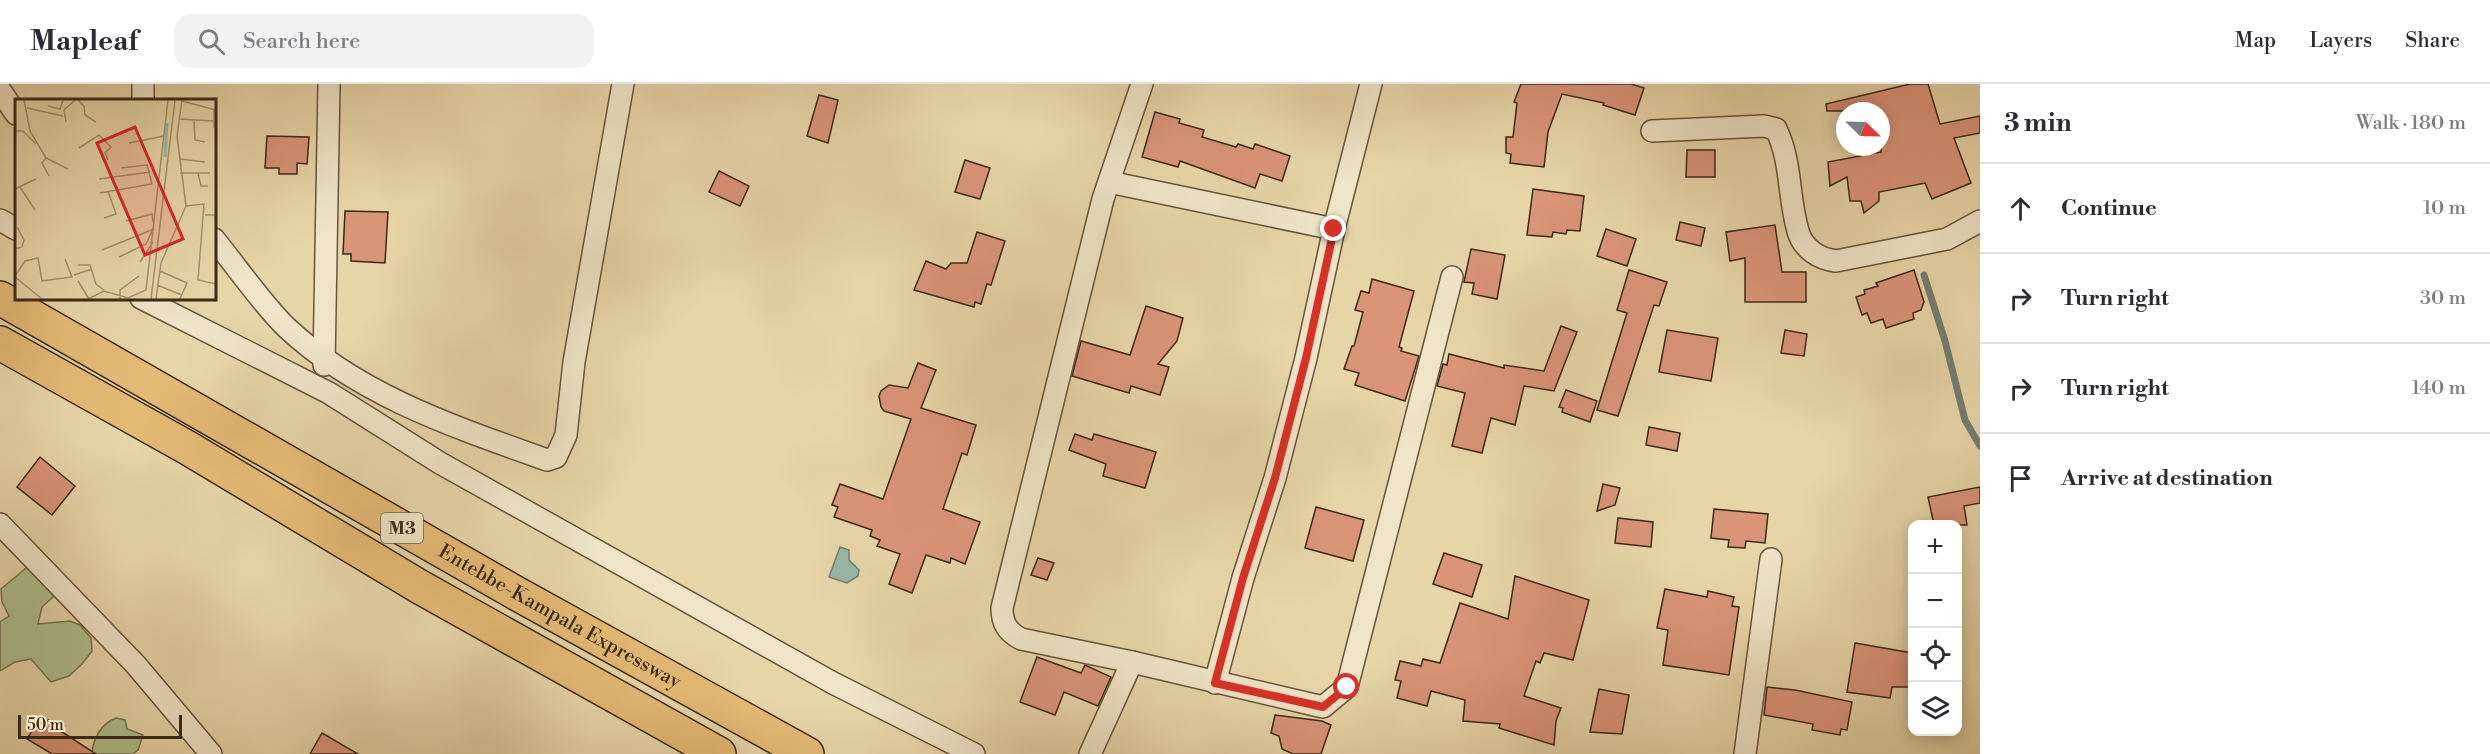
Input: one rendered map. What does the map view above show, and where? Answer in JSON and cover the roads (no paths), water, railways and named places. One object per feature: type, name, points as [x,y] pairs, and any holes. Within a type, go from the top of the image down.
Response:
[{"type":"highway","name":"Entebbe-Kampala Expressway","points":[[0,298],[514,592],[807,754]]},
{"type":"highway","name":"M3","points":[[0,343],[188,448],[420,587],[718,754]]},
{"type":"street","points":[[329,84],[323,358],[329,393]]},
{"type":"street","points":[[216,241],[286,327],[330,364],[412,410],[547,460],[556,458],[566,435],[574,362],[623,84]]},
{"type":"street","points":[[1142,84],[1108,182],[1002,608],[1002,618],[1011,633],[1021,639],[1132,662],[1323,707],[1347,687],[1452,277]]},
{"type":"street","points":[[1215,683],[1243,578],[1275,478],[1371,84]]},
{"type":"street","points":[[0,90],[15,112]]},
{"type":"street","points":[[1652,131],[1764,126],[1776,129],[1783,142],[1798,232],[1811,252],[1827,260],[1836,261],[1947,239],[1980,222]]},
{"type":"street","points":[[1108,182],[1334,229]]},
{"type":"street","points":[[0,220],[15,229]]},
{"type":"street","points":[[146,300],[329,393],[440,463],[833,683],[974,754]]},
{"type":"street","points":[[0,524],[136,665],[211,754]]},
{"type":"street","points":[[1745,754],[1771,559]]},
{"type":"street","points":[[1090,754],[1132,662]]},
{"type":"waterway","points":[[1924,275],[1945,341],[1965,420],[1980,446]]}]
